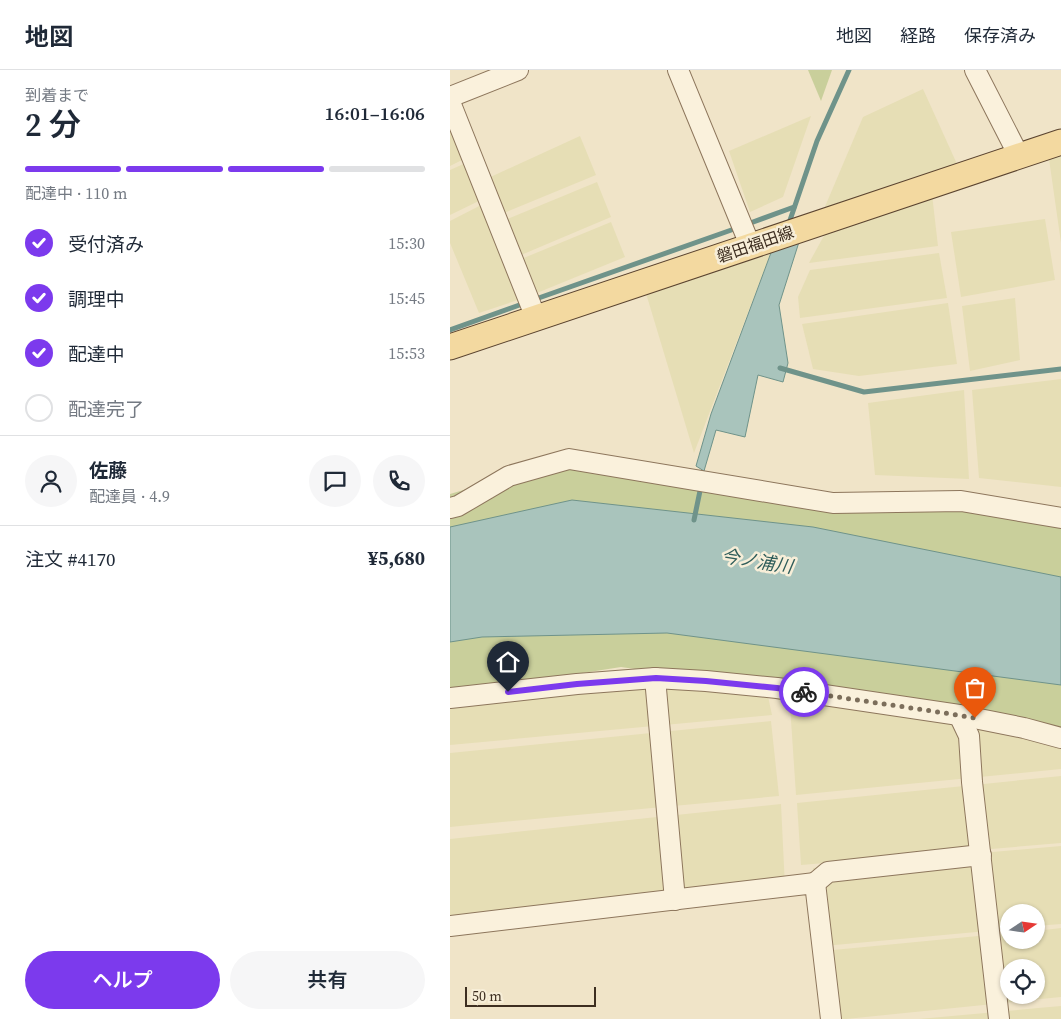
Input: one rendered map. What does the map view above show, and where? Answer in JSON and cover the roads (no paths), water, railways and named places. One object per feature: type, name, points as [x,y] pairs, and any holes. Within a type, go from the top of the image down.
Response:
[{"type":"main road","name":"磐田福田線","points":[[450,347],[1061,142]]},
{"type":"street","points":[[450,97],[518,70]]},
{"type":"street","points":[[678,70],[750,245]]},
{"type":"street","points":[[976,70],[1019,156]]},
{"type":"street","points":[[450,102],[536,318]]},
{"type":"street","points":[[450,508],[458,506],[509,476],[569,459],[833,503],[961,501],[1061,518]]},
{"type":"street","points":[[656,678],[675,900]]},
{"type":"street","points":[[450,698],[577,684],[656,678],[706,681],[777,688],[959,715],[1024,728],[1061,738]]},
{"type":"street","points":[[959,715],[969,736],[972,782],[999,1019]]},
{"type":"street","points":[[450,926],[815,884],[828,872],[981,854]]},
{"type":"street","points":[[815,884],[831,1019]]},
{"type":"water","points":[[799,242],[779,305],[788,363],[783,382],[758,375],[745,437],[716,430],[704,471],[696,466],[711,414],[772,250]]},
{"type":"water","name":"今ノ浦川","points":[[572,500],[813,527],[1061,577],[1061,685],[667,633],[482,637],[450,642],[450,527]]},
{"type":"waterway","points":[[788,226],[817,141],[849,70]]},
{"type":"waterway","points":[[745,225],[794,207]]},
{"type":"waterway","points":[[533,300],[737,228]]},
{"type":"waterway","points":[[450,330],[525,303]]},
{"type":"waterway","points":[[780,368],[864,392],[1061,369]]},
{"type":"waterway","points":[[694,520],[701,486]]}]
